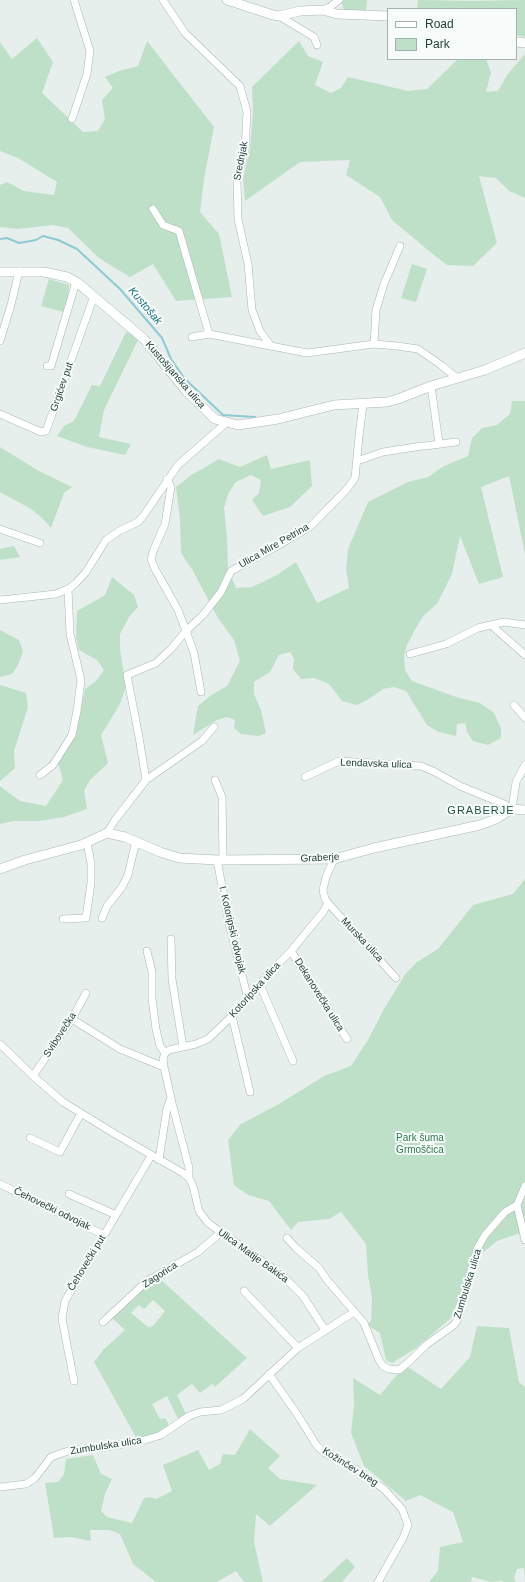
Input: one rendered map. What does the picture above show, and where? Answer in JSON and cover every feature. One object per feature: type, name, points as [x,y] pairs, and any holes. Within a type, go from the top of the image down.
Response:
[{"type":"street","points":[[72,119],[87,74],[90,50],[74,0]]},
{"type":"street","name":"Srednjak","points":[[163,0],[186,33],[240,86],[247,112],[245,151],[237,180],[238,220],[248,264],[252,310],[260,331],[271,346]]},
{"type":"street","points":[[227,0],[279,16],[314,38],[316,45]]},
{"type":"street","points":[[323,10],[339,0]]},
{"type":"street","points":[[279,16],[300,11],[323,10],[337,14],[387,16]]},
{"type":"street","points":[[153,209],[163,225],[179,231],[209,334]]},
{"type":"street","points":[[374,344],[376,310],[384,284],[400,246]]},
{"type":"street","points":[[0,341],[11,305],[18,271]]},
{"type":"street","name":"Kustošijanska ulica","points":[[0,272],[33,271],[53,273],[67,277],[76,282],[144,339],[187,392],[215,419],[238,425],[264,422],[334,405],[386,402],[398,399],[431,386],[485,370],[525,353]]},
{"type":"street","points":[[47,366],[51,366],[76,282]]},
{"type":"street","name":"Grgićev put","points":[[0,414],[41,432],[46,431],[94,296]]},
{"type":"street","points":[[192,337],[209,334],[307,353],[374,344],[397,346],[418,350],[441,364],[457,378]]},
{"type":"street","points":[[431,386],[439,443]]},
{"type":"street","name":"Ulica Mire Petrina","points":[[146,780],[127,675],[156,663],[171,649],[186,631],[203,615],[221,592],[230,571],[311,526],[347,489],[355,478],[358,461],[358,436],[363,404]]},
{"type":"street","points":[[0,600],[56,594],[68,589],[76,583],[86,572],[106,540],[119,531],[138,522],[167,479],[185,458],[226,423]]},
{"type":"street","points":[[358,461],[383,452],[439,443],[456,442]]},
{"type":"street","points":[[167,479],[171,487],[165,524],[151,559],[178,610],[186,631],[194,653],[201,692]]},
{"type":"street","points":[[0,529],[40,543]]},
{"type":"street","points":[[40,775],[53,765],[72,735],[77,711],[81,680],[70,634],[68,589]]},
{"type":"street","points":[[410,654],[446,644],[478,628],[504,622],[525,624]]},
{"type":"street","points":[[491,625],[525,655]]},
{"type":"street","points":[[514,705],[525,718]]},
{"type":"street","points":[[0,869],[24,860],[87,843],[107,833],[115,820],[146,780],[202,741],[214,727]]},
{"type":"street","name":"Lendavska ulica","points":[[306,777],[339,761],[421,766],[460,786],[504,804],[512,810]]},
{"type":"street","points":[[512,810],[516,782],[525,765]]},
{"type":"street","name":"I. Kotoripski odvojak","points":[[215,780],[222,797],[220,860],[229,923],[248,999]]},
{"type":"street","name":"Graberje","points":[[107,833],[136,841],[178,858],[220,860],[334,859],[374,848],[480,825],[496,819],[512,810],[525,810]]},
{"type":"street","points":[[102,918],[107,906],[122,887],[128,876],[136,841]]},
{"type":"street","points":[[63,919],[86,918],[91,883],[91,863],[87,843]]},
{"type":"street","points":[[328,903],[325,900],[323,890],[326,877],[334,859]]},
{"type":"street","name":"Kotoripska ulica","points":[[164,1053],[208,1039],[232,1016],[291,951],[323,912],[328,903]]},
{"type":"street","name":"Murska ulica","points":[[328,903],[396,978]]},
{"type":"street","points":[[171,940],[172,979],[183,1046]]},
{"type":"street","points":[[147,951],[152,972],[152,999],[156,1030],[160,1046],[164,1053],[164,1067],[189,1168],[189,1178]]},
{"type":"street","name":"Dekanovečka ulica","points":[[291,951],[347,1039]]},
{"type":"street","points":[[260,985],[293,1061]]},
{"type":"street","name":"Svibovečka","points":[[33,1076],[72,1019],[86,994]]},
{"type":"street","points":[[232,1016],[250,1092]]},
{"type":"street","points":[[72,1019],[120,1049],[164,1067]]},
{"type":"street","points":[[0,1044],[63,1102],[189,1178]]},
{"type":"street","points":[[159,1160],[167,1108],[171,1098]]},
{"type":"street","points":[[30,1138],[60,1152],[81,1113]]},
{"type":"street","name":"Čehovečki put","points":[[74,1381],[62,1319],[65,1301],[151,1156]]},
{"type":"street","name":"Ulica Matije Bakića","points":[[189,1178],[193,1186],[199,1211],[208,1223],[220,1233],[282,1275],[303,1296],[325,1330]]},
{"type":"street","name":"Čehovečki odvojak","points":[[0,1184],[104,1235]]},
{"type":"street","points":[[525,1186],[517,1206],[525,1240]]},
{"type":"street","points":[[69,1194],[116,1215]]},
{"type":"street","name":"Zumbulska ulica","points":[[287,1238],[319,1268],[364,1324],[383,1366],[389,1369],[398,1370],[426,1345],[454,1326],[458,1319],[477,1249],[485,1235],[504,1212],[517,1206]]},
{"type":"street","name":"Zagorica","points":[[102,1322],[147,1281],[198,1252],[220,1233]]},
{"type":"street","points":[[244,1291],[298,1348]]},
{"type":"street","name":"Zumbulska ulica","points":[[0,1487],[26,1484],[35,1478],[51,1457],[71,1450],[106,1447],[145,1440],[161,1435],[189,1416],[200,1412],[221,1410],[243,1399],[298,1348],[354,1312]]},
{"type":"street","name":"Kožinčev breg","points":[[270,1374],[317,1446],[325,1453],[357,1470],[384,1489],[402,1509],[408,1525],[403,1538],[378,1582]]},
{"type":"green space","points":[[367,0],[366,12],[345,13],[341,1]]},
{"type":"green space","points":[[418,0],[525,0],[525,37],[517,35],[517,8],[417,8]]},
{"type":"green space","points":[[37,38],[53,62],[42,93],[83,132],[98,131],[105,119],[102,100],[113,88],[105,77],[119,71],[138,66],[147,41],[214,127],[204,179],[200,212],[219,234],[232,297],[176,301],[153,264],[130,277],[99,258],[68,228],[53,225],[17,229],[0,227],[0,185],[7,182],[24,191],[54,195],[57,182],[18,158],[0,151],[0,42],[12,59]]},
{"type":"green space","points":[[299,41],[308,56],[323,62],[315,85],[331,93],[341,88],[348,77],[408,91],[427,89],[457,60],[486,60],[491,73],[486,92],[498,91],[507,75],[525,54],[525,198],[509,191],[496,178],[479,176],[497,243],[473,266],[447,265],[392,220],[380,197],[346,175],[350,160],[300,162],[245,201],[243,178],[250,150],[253,110],[252,87]]},
{"type":"green space","points":[[412,264],[427,269],[416,302],[401,298]]},
{"type":"green space","points":[[49,279],[69,285],[68,299],[64,312],[41,306]]},
{"type":"green space","points":[[126,332],[139,338],[104,410],[99,437],[131,444],[125,455],[87,447],[57,436],[64,426],[74,421],[92,385],[100,386]]},
{"type":"green space","points":[[512,401],[525,401],[525,554],[509,476],[481,487],[503,577],[479,584],[460,536],[452,574],[437,604],[424,615],[417,626],[407,645],[404,656],[405,670],[412,681],[459,698],[480,703],[494,713],[501,728],[501,738],[488,745],[473,741],[467,732],[465,723],[457,724],[456,736],[439,732],[427,725],[406,691],[394,687],[383,689],[357,705],[342,701],[329,684],[314,678],[301,679],[293,669],[294,659],[290,652],[279,655],[270,672],[254,682],[254,694],[261,710],[266,733],[259,736],[241,734],[234,728],[235,720],[227,717],[217,720],[193,735],[198,706],[210,696],[227,686],[240,661],[234,640],[218,618],[193,571],[181,553],[180,519],[176,487],[190,476],[219,459],[240,467],[267,455],[271,469],[310,460],[312,486],[290,507],[263,516],[252,500],[259,493],[261,480],[251,475],[236,482],[228,494],[224,508],[228,569],[236,588],[252,587],[277,575],[296,562],[317,603],[349,588],[346,569],[348,549],[368,502],[408,482],[428,477],[444,466],[468,456],[472,438],[482,428],[497,425],[510,414]]},
{"type":"green space","points":[[0,447],[37,470],[72,487],[64,493],[51,528],[31,509],[0,492]]},
{"type":"green space","points":[[14,546],[20,557],[0,560],[0,549]]},
{"type":"green space","points":[[112,577],[134,595],[138,607],[129,617],[120,634],[120,649],[126,687],[119,706],[101,735],[108,763],[90,780],[84,791],[87,809],[64,817],[40,821],[14,821],[0,824],[0,786],[20,801],[46,806],[63,780],[58,763],[75,736],[85,689],[96,681],[104,670],[97,660],[79,650],[76,638],[77,611],[105,595]]},
{"type":"green space","points":[[0,630],[19,640],[23,651],[18,665],[12,674],[0,677]]},
{"type":"green space","points":[[0,685],[26,693],[28,707],[14,751],[15,768],[0,781]]},
{"type":"green space","name":"Park šuma Grmoščica","points":[[525,879],[525,1235],[520,1233],[497,1241],[476,1258],[451,1318],[416,1348],[392,1363],[386,1360],[380,1333],[367,1325],[371,1321],[372,1297],[368,1275],[366,1244],[341,1212],[329,1219],[298,1222],[291,1230],[269,1201],[248,1195],[234,1185],[228,1140],[241,1124],[279,1104],[324,1076],[351,1066],[368,1040],[384,1009],[406,973],[417,962],[438,949],[473,905],[513,894]]},
{"type":"green space","points":[[159,1278],[247,1358],[215,1387],[212,1384],[200,1393],[192,1384],[177,1395],[186,1414],[178,1419],[167,1396],[152,1404],[160,1419],[165,1418],[168,1426],[152,1435],[136,1437],[94,1362],[104,1349],[125,1330],[112,1318],[151,1282]],"holes":[[[153,1300],[165,1311],[153,1326],[148,1327],[131,1313],[139,1305],[144,1309]]]},
{"type":"green space","points":[[477,1326],[509,1328],[519,1382],[525,1387],[525,1582],[524,1568],[517,1569],[514,1578],[516,1582],[492,1582],[472,1577],[471,1582],[429,1582],[438,1571],[440,1547],[463,1542],[453,1512],[420,1495],[406,1501],[364,1466],[351,1433],[354,1404],[353,1378],[380,1395],[405,1365],[441,1389],[470,1357]]},
{"type":"green space","points":[[250,1429],[280,1456],[268,1468],[280,1479],[317,1485],[270,1526],[256,1514],[254,1542],[263,1582],[244,1582],[236,1571],[217,1582],[156,1582],[133,1564],[120,1534],[109,1530],[90,1530],[91,1541],[71,1537],[54,1538],[45,1483],[58,1482],[64,1474],[66,1459],[93,1455],[101,1474],[112,1479],[105,1494],[101,1511],[107,1517],[132,1523],[144,1498],[150,1497],[156,1499],[172,1491],[163,1465],[198,1450],[209,1470],[220,1464],[223,1454],[235,1455]]},
{"type":"green space","points":[[347,1558],[355,1567],[342,1582],[321,1582]]},
{"type":"waterway","name":"Kustošak","points":[[0,239],[7,238],[19,243],[36,240],[43,236],[58,240],[77,249],[120,289],[162,338],[171,359],[184,378],[223,415],[255,417]]},
{"type":"district","name":"GRABERJE","points":[[481,811]]}]
